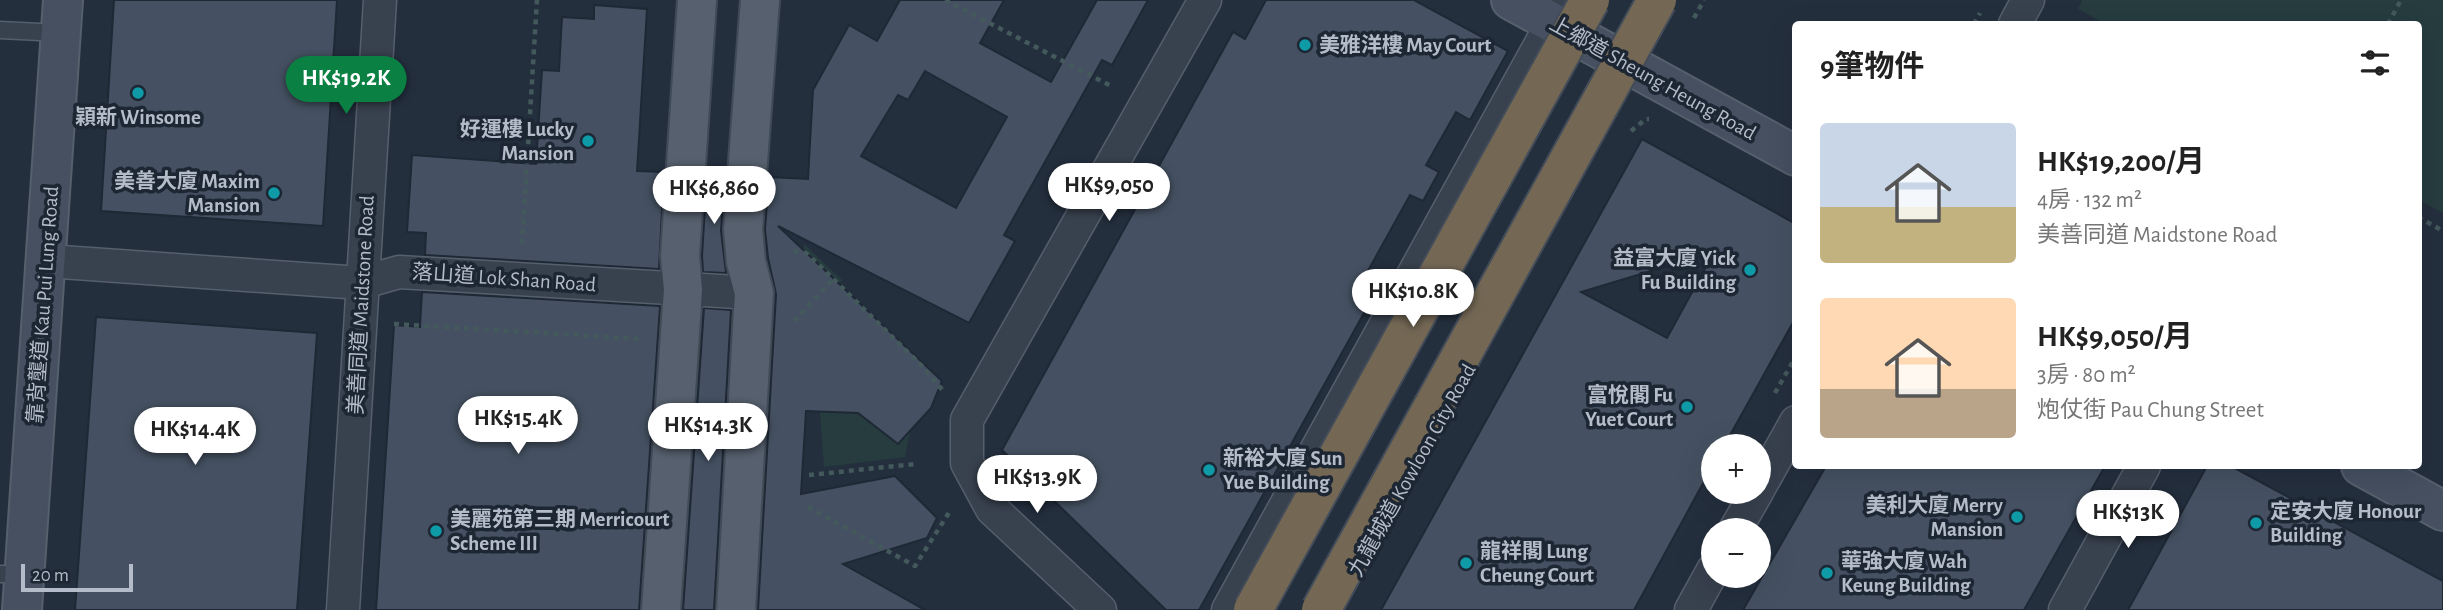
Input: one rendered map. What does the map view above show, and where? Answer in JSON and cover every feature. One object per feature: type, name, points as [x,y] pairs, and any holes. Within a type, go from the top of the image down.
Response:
[{"type":"highway","points":[[1253,610],[1590,0]]},
{"type":"highway","points":[[1321,610],[1657,0]]},
{"type":"main road","points":[[661,610],[683,290],[680,256],[697,0]]},
{"type":"main road","points":[[736,610],[754,293],[746,262],[743,229],[761,0]]},
{"type":"street","name":"美善同道 Maidstone Road","points":[[343,610],[380,0]]},
{"type":"street","points":[[1100,610],[992,509],[967,463],[967,420],[1205,0]]},
{"type":"street","name":"上鄉道 Sheung Heung Road","points":[[1511,0],[1559,11],[1635,67],[1792,154]]},
{"type":"street","points":[[2017,21],[2028,0]]},
{"type":"street","points":[[1228,610],[1559,11]]},
{"type":"street","name":"九龍城道 Kowloon City Road","points":[[1334,610],[1635,67],[1682,11]]},
{"type":"street","name":"靠背壟道 Kau Pui Lung Road","points":[[16,586],[47,261],[62,17]]},
{"type":"street","name":"落山道 Lok Shan Road","points":[[47,261],[361,283],[399,272],[754,293]]},
{"type":"street","points":[[1771,467],[1792,429]]},
{"type":"street","points":[[2065,610],[2142,469]]},
{"type":"street","points":[[2366,469],[2443,511]]},
{"type":"street","points":[[1691,610],[1703,588]]},
{"type":"lane","points":[[0,30],[62,17]]},
{"type":"path","points":[[521,253],[537,0]]},
{"type":"path","points":[[945,0],[1111,86]]},
{"type":"path","points":[[1682,11],[1704,0]]},
{"type":"path","points":[[2390,21],[2401,0]]},
{"type":"path","points":[[2422,219],[2443,231]]},
{"type":"path","points":[[794,251],[806,253],[834,279],[921,365],[946,394]]},
{"type":"path","points":[[794,321],[834,279]]},
{"type":"path","points":[[391,323],[645,340]]},
{"type":"path","points":[[809,475],[915,464]]},
{"type":"path","points":[[808,508],[915,566],[950,511]]},
{"type":"green space","points":[[2082,0],[2443,0],[2443,213],[2422,202],[2422,21],[2100,21],[2078,9]]},
{"type":"green space","points":[[804,244],[842,280],[838,284],[912,421],[905,457],[824,467],[818,387],[799,304]]},
{"type":"building","points":[[114,0],[337,0],[323,226],[101,211]]},
{"type":"building","points":[[900,0],[1004,0],[980,43],[1051,82],[1097,0],[1148,0],[1112,65],[1102,60],[1004,235],[1015,241],[969,323],[778,226],[942,381],[931,408],[898,444],[858,413],[806,411],[801,494],[895,476],[937,518],[927,538],[843,564],[925,610],[758,610],[776,294],[765,229],[769,177],[808,179],[813,90],[849,25],[877,41]],"holes":[[[925,71],[1007,117],[956,208],[861,156],[898,95],[908,100]]]},
{"type":"building","points":[[1266,0],[1414,0],[1508,51],[1470,120],[1456,112],[1426,165],[1439,172],[1423,201],[1410,195],[1364,278],[1379,286],[1199,610],[1166,610],[1002,450],[1233,32],[1245,39]]},
{"type":"building","points":[[594,5],[647,9],[637,171],[664,172],[659,269],[425,255],[426,233],[407,232],[412,155],[536,164],[542,70],[559,71],[562,17],[594,19]]},
{"type":"building","points":[[1642,139],[1792,222],[1792,324],[1731,434],[1701,434],[1701,487],[1634,610],[1381,610]],"holes":[[[1714,252],[1667,338],[1581,292]]]},
{"type":"building","points":[[707,174],[725,175],[721,231],[726,273],[703,272]]},
{"type":"building","points":[[422,292],[660,306],[639,610],[376,610],[394,325],[420,327]]},
{"type":"building","points":[[704,308],[731,310],[714,610],[683,610]]},
{"type":"building","points":[[96,317],[317,333],[297,610],[75,610]]},
{"type":"building","points":[[1824,469],[2103,469],[2024,610],[1743,610],[1756,588],[1771,588],[1771,561]]},
{"type":"building","name":"定安大廈 Honour Building","points":[[2205,469],[2237,469],[2443,581],[2443,610],[2128,610]]},
{"type":"place","name":"美雅洋樓 May Court","points":[[1305,45]]},
{"type":"place","name":"穎新 Winsome","points":[[138,93]]},
{"type":"place","name":"好運樓 Lucky Mansion","points":[[588,141]]},
{"type":"place","name":"美善大廈 Maxim Mansion","points":[[274,193]]},
{"type":"place","name":"益富大廈 Yick Fu Building","points":[[1750,270]]},
{"type":"place","name":"富悅閣 Fu Yuet Court","points":[[1687,407]]},
{"type":"place","name":"新裕大廈 Sun Yue Building","points":[[1209,470]]},
{"type":"place","name":"美利大廈 Merry Mansion","points":[[2017,517]]},
{"type":"place","name":"定安大廈 Honour Building","points":[[2256,523]]},
{"type":"place","name":"美麗苑第三期 Merricourt Scheme III","points":[[436,531]]},
{"type":"place","name":"龍祥閣 Lung Cheung Court","points":[[1466,563]]},
{"type":"place","name":"華強大廈 Wah Keung Building","points":[[1827,573]]}]
